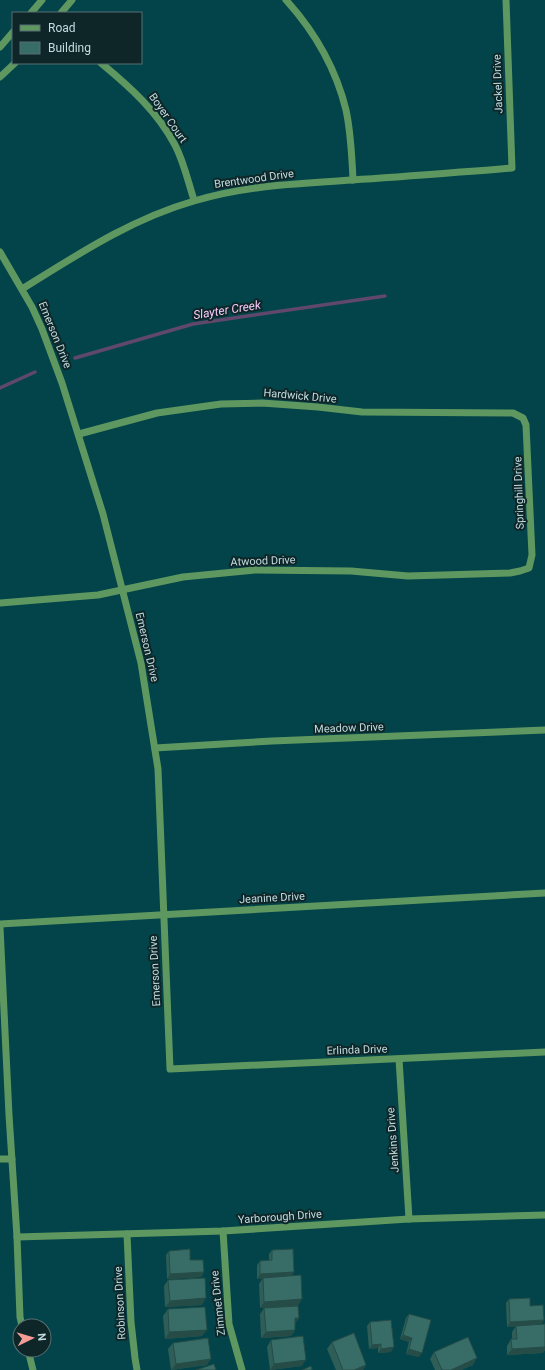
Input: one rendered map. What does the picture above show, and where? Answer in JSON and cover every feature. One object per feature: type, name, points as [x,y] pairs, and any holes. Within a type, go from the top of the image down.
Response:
[{"type":"street","points":[[32,12],[42,0]]},
{"type":"street","points":[[62,12],[72,0]]},
{"type":"street","points":[[286,0],[308,26],[320,45],[340,89],[346,110],[353,180]]},
{"type":"street","name":"Jackel Drive","points":[[506,0],[512,168]]},
{"type":"street","points":[[0,46],[12,33]]},
{"type":"street","points":[[0,77],[14,64]]},
{"type":"street","name":"Boyer Court","points":[[102,64],[128,85],[142,99],[165,129],[175,145],[182,161],[194,200]]},
{"type":"street","name":"Brentwood Drive","points":[[22,289],[115,233],[155,214],[194,200],[234,191],[278,184],[512,168]]},
{"type":"street","name":"Emerson Drive","points":[[0,252],[32,307],[48,342],[79,434],[102,514],[141,663],[158,769],[170,1069]]},
{"type":"street","name":"Hardwick Drive","points":[[79,434],[157,414],[221,404],[262,403],[362,412],[503,412],[513,413],[522,418]]},
{"type":"street","name":"Springhill Drive","points":[[522,418],[526,425],[531,531],[532,555],[529,568]]},
{"type":"street","name":"Atwood Drive","points":[[0,603],[98,595],[183,577],[255,570],[351,571],[408,576],[510,573],[520,572],[529,568]]},
{"type":"street","name":"Meadow Drive","points":[[155,748],[272,741],[545,730]]},
{"type":"street","name":"Jeanine Drive","points":[[0,926],[545,893]]},
{"type":"street","points":[[0,926],[20,1318]]},
{"type":"street","name":"Erlinda Drive","points":[[170,1069],[545,1052]]},
{"type":"street","name":"Jenkins Drive","points":[[399,1059],[409,1219]]},
{"type":"street","points":[[0,1159],[12,1159]]},
{"type":"street","name":"Yarborough Drive","points":[[17,1237],[223,1231],[409,1219],[545,1215]]},
{"type":"street","name":"Zimmet Drive","points":[[223,1231],[229,1324],[242,1370]]},
{"type":"street","name":"Robinson Drive","points":[[128,1234],[131,1322],[137,1370]]},
{"type":"street","points":[[30,1358],[33,1370]]},
{"type":"building","points":[[190,1249],[190,1260],[203,1260],[204,1272],[170,1274],[169,1251]]},
{"type":"building","points":[[293,1249],[294,1272],[260,1274],[260,1261],[272,1260],[272,1250]]},
{"type":"building","points":[[301,1275],[302,1299],[264,1302],[263,1278]]},
{"type":"building","points":[[205,1278],[206,1298],[170,1301],[168,1280]]},
{"type":"building","points":[[530,1298],[530,1306],[543,1305],[544,1320],[510,1322],[509,1299]]},
{"type":"building","points":[[298,1306],[299,1318],[295,1318],[295,1330],[266,1332],[264,1308]]},
{"type":"building","points":[[205,1307],[207,1330],[169,1332],[168,1309]]},
{"type":"building","points":[[409,1314],[431,1320],[422,1353],[409,1349],[412,1338],[403,1335]]},
{"type":"building","points":[[391,1320],[394,1347],[381,1349],[381,1344],[372,1345],[370,1322]]},
{"type":"building","points":[[545,1324],[545,1347],[512,1349],[511,1339],[517,1339],[516,1326]]},
{"type":"building","points":[[354,1333],[366,1365],[354,1370],[343,1370],[332,1342]]},
{"type":"building","points":[[303,1336],[306,1360],[274,1364],[271,1340]]},
{"type":"building","points":[[468,1337],[477,1358],[451,1370],[442,1370],[434,1352]]},
{"type":"building","points":[[208,1338],[211,1359],[176,1364],[173,1343]]},
{"type":"building","points":[[214,1364],[216,1370],[196,1370]]},
{"type":"building","points":[[311,1366],[312,1370],[302,1370]]},
{"type":"waterway","name":"Slayter Creek","points":[[75,358],[193,324],[385,296]]},
{"type":"waterway","name":"Slayter Creek","points":[[0,388],[35,372]]}]
